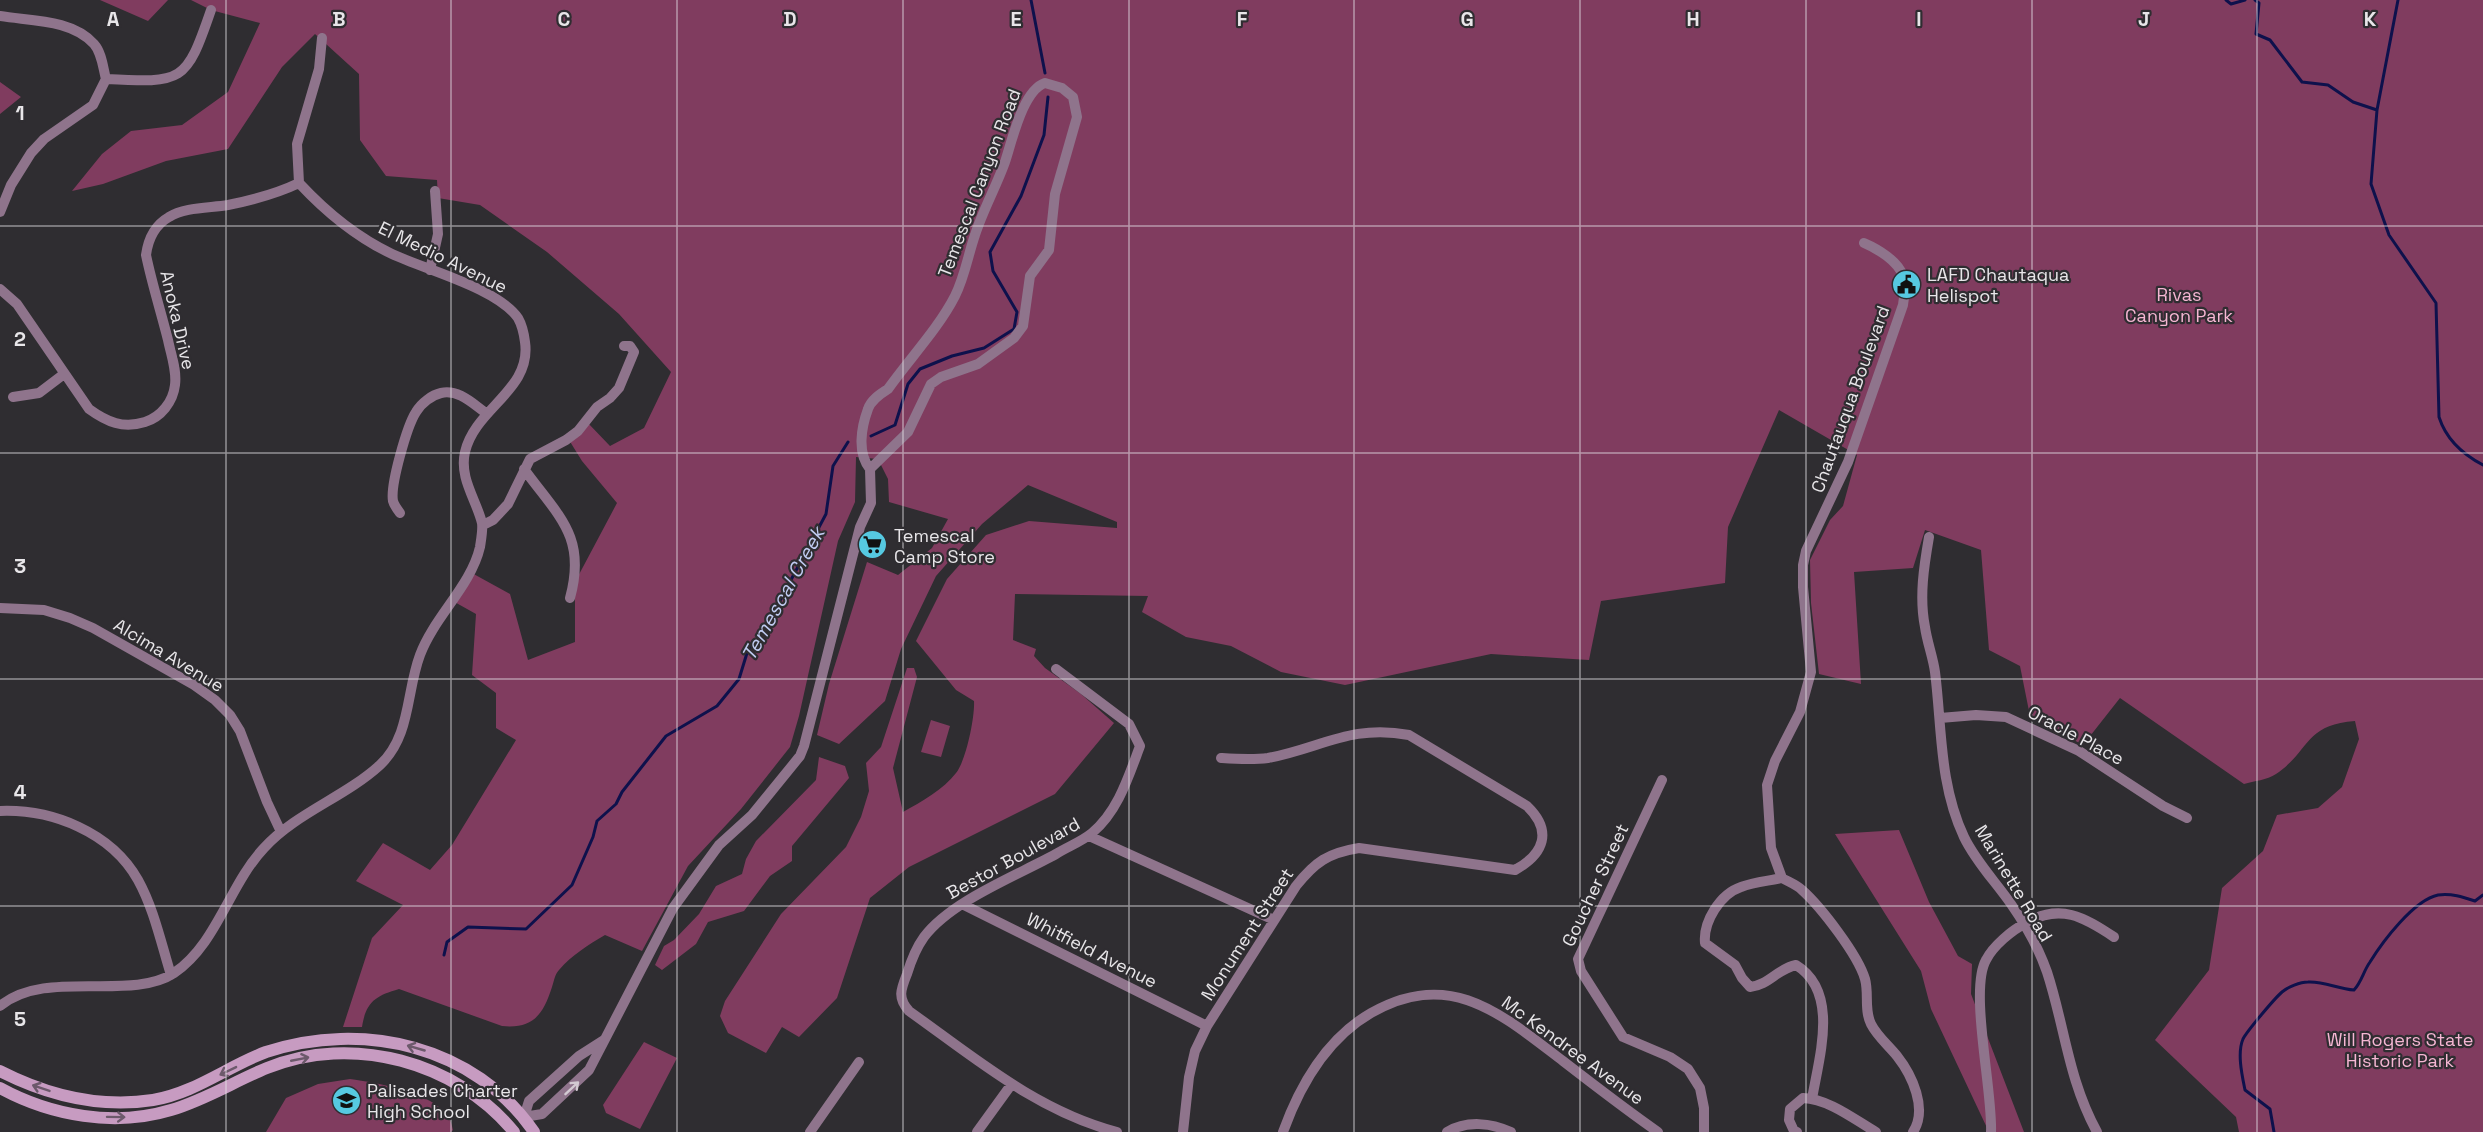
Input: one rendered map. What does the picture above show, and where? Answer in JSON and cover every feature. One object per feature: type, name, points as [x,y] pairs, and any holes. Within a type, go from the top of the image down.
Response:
[{"type":"main road","points":[[0,1071],[20,1081],[79,1099],[133,1102],[156,1099],[192,1088],[265,1053],[298,1044],[347,1038],[376,1039],[424,1050],[449,1060],[485,1082],[524,1117],[534,1132]]},
{"type":"main road","points":[[0,1088],[20,1099],[56,1111],[89,1116],[126,1117],[170,1111],[199,1100],[268,1067],[296,1059],[333,1054],[370,1055],[415,1064],[457,1082],[500,1115],[514,1132]]},
{"type":"main road","name":"Temescal Canyon Road","points":[[514,1132],[524,1117]]},
{"type":"street","points":[[106,79],[159,81],[173,77],[189,65],[211,10]]},
{"type":"street","points":[[0,16],[43,22],[79,31],[94,44],[100,54],[106,79],[93,105],[44,139],[31,153],[11,185],[0,212]]},
{"type":"street","points":[[298,183],[297,144],[319,69],[322,38]]},
{"type":"street","name":"Temescal Canyon Road","points":[[604,1040],[579,1056],[529,1101],[524,1117],[542,1114],[589,1070],[673,908],[719,845],[752,815],[800,756],[860,526],[872,503],[870,469],[864,462],[861,449],[868,408],[878,396],[888,389],[933,330],[954,297],[965,272],[975,235],[999,178],[1027,100],[1037,86],[1045,83],[1062,88],[1073,98],[1077,117],[1055,194],[1049,250],[1030,276],[1023,326],[1014,338],[978,364],[941,377],[931,384],[908,432],[870,469]]},
{"type":"street","name":"El Medio Avenue","points":[[298,183],[323,209],[348,228],[390,253],[497,298],[520,320],[527,353],[523,370],[514,385],[486,413],[468,439],[463,460],[471,495],[483,525]]},
{"type":"street","name":"Anoka Drive","points":[[0,289],[17,303],[89,409],[104,419],[121,425],[155,419],[168,405],[175,386],[175,367],[146,255],[148,242],[157,227],[170,216],[254,199],[277,193],[298,183]]},
{"type":"street","points":[[430,270],[438,234],[435,191]]},
{"type":"street","name":"Chautauqua Boulevard","points":[[1782,878],[1771,848],[1767,785],[1775,761],[1800,712],[1811,672],[1803,565],[1806,551],[1848,462],[1904,296],[1903,275],[1877,249],[1864,243]]},
{"type":"street","points":[[0,1006],[10,998],[54,987],[131,984],[155,981],[171,975],[191,960],[253,861],[281,832],[356,783],[380,764],[392,751],[406,716],[419,656],[473,567],[480,549],[483,525],[493,520],[508,504],[531,459],[578,431],[597,407],[619,388],[634,352],[630,346],[624,346]]},
{"type":"street","points":[[13,397],[39,393],[64,374]]},
{"type":"street","points":[[400,513],[393,503],[392,488],[416,411],[429,398],[443,393],[462,395],[486,413]]},
{"type":"street","points":[[524,470],[570,532],[575,554],[576,577],[570,598]]},
{"type":"street","name":"Marinette Road","points":[[1929,537],[1923,584],[1924,626],[1935,669],[1943,768],[1951,800],[1964,836],[1981,866],[2010,902],[2024,924],[2046,971],[2076,1085],[2097,1132]]},
{"type":"street","name":"Alcima Avenue","points":[[0,608],[44,610],[70,618],[93,628],[194,685],[216,700],[230,715],[240,731],[281,832]]},
{"type":"street","name":"Bestor Boulevard","points":[[1056,669],[1129,724],[1140,746],[1124,788],[1107,819],[1089,836],[962,904],[942,918],[924,937],[913,957],[900,995],[909,1011],[1011,1085],[1069,1116],[1117,1132]]},
{"type":"street","name":"Oracle Place","points":[[1940,718],[1976,715],[2006,717],[2015,720],[2079,751],[2163,806],[2187,818]]},
{"type":"street","name":"Monument Street","points":[[1184,1132],[1189,1077],[1195,1051],[1207,1026],[1307,872],[1336,851],[1359,848],[1381,849],[1515,870],[1529,862],[1539,851],[1543,835],[1540,818],[1527,806],[1409,735],[1388,731],[1346,735],[1270,757],[1248,760],[1221,758]]},
{"type":"street","name":"Goucher Street","points":[[1662,780],[1578,959],[1581,970],[1623,1037],[1671,1057],[1688,1069],[1700,1088],[1704,1108],[1704,1132]]},
{"type":"street","points":[[0,811],[40,814],[62,820],[102,841],[128,865],[149,903],[171,975]]},
{"type":"street","points":[[1089,836],[1274,920]]},
{"type":"street","points":[[1812,1099],[1823,1029],[1823,1013],[1816,984],[1807,972],[1796,965],[1785,967],[1762,986],[1750,987],[1742,978],[1736,965],[1705,943],[1704,932],[1708,922],[1726,896],[1739,887],[1782,878],[1801,888],[1863,971],[1868,990],[1867,1008],[1870,1023],[1897,1056],[1916,1092],[1918,1108],[1916,1127],[1913,1132]]},
{"type":"street","name":"Whitfield Avenue","points":[[962,904],[1207,1026]]},
{"type":"street","points":[[1991,1132],[1980,994],[1985,961],[1995,948],[2024,924],[2052,913],[2069,914],[2092,923],[2114,937]]},
{"type":"street","name":"Mc Kendree Avenue","points":[[1283,1132],[1292,1107],[1310,1074],[1340,1036],[1358,1021],[1392,1001],[1425,993],[1459,997],[1496,1011],[1658,1132]]},
{"type":"street","points":[[810,1132],[859,1062]]},
{"type":"street","points":[[977,1132],[1011,1085]]},
{"type":"street","points":[[1797,1132],[1794,1131],[1789,1120],[1790,1109],[1803,1098],[1812,1099],[1836,1109],[1876,1132]]},
{"type":"street","points":[[1447,1132],[1472,1124],[1495,1125],[1511,1132]]},
{"type":"green space","points":[[100,0],[168,0],[148,21]]},
{"type":"green space","points":[[191,0],[2483,0],[2483,1132],[2239,1132],[2236,1117],[2155,1040],[2209,970],[2222,888],[2263,851],[2277,815],[2318,808],[2342,787],[2359,739],[2355,721],[2338,723],[2317,733],[2276,774],[2244,784],[2120,698],[2083,745],[2030,716],[2020,666],[1989,650],[1981,550],[1925,530],[1913,568],[1854,572],[1861,684],[1819,674],[1811,603],[1810,560],[1830,520],[1843,506],[1857,455],[1779,410],[1728,527],[1725,583],[1601,601],[1589,660],[1491,654],[1345,685],[1281,672],[1231,646],[1186,637],[1142,612],[1148,596],[1015,594],[1013,640],[1036,649],[1034,656],[1045,668],[1081,694],[1114,723],[1055,794],[909,867],[870,898],[837,998],[799,1037],[782,1027],[766,1053],[728,1033],[720,1016],[725,1001],[781,914],[846,847],[861,817],[869,791],[866,763],[881,747],[907,668],[914,668],[917,677],[893,768],[903,812],[939,790],[960,767],[971,728],[974,701],[956,690],[916,641],[947,579],[986,535],[1029,521],[1117,528],[1117,522],[1028,485],[982,524],[936,576],[901,649],[885,701],[839,744],[817,735],[829,684],[867,562],[898,575],[932,548],[948,519],[889,502],[888,479],[878,459],[856,457],[855,502],[838,541],[790,747],[741,809],[688,866],[642,951],[605,935],[592,943],[559,970],[545,1005],[535,1018],[522,1025],[502,1026],[399,989],[373,1001],[366,1011],[362,1027],[343,1027],[372,938],[403,905],[356,881],[383,843],[430,870],[452,845],[516,740],[496,728],[496,693],[472,675],[476,614],[451,600],[470,572],[510,594],[528,660],[575,642],[575,582],[617,503],[582,461],[569,440],[587,422],[610,446],[644,428],[671,372],[619,314],[547,252],[480,205],[438,198],[437,180],[386,176],[360,140],[359,74],[315,34],[282,67],[228,149],[166,161],[103,184],[72,191],[102,154],[131,131],[182,125],[228,92],[260,23],[211,10]]},
{"type":"green space","points":[[0,82],[21,97],[0,114]]},
{"type":"green space","points":[[931,720],[950,726],[941,757],[921,752]]},
{"type":"green space","points":[[819,757],[845,766],[849,778],[792,846],[792,861],[770,876],[744,911],[708,922],[696,944],[662,970],[655,965],[664,946],[674,940],[699,914],[716,886],[742,874],[746,859],[756,841],[816,780]]},
{"type":"green space","points":[[1899,830],[1929,902],[1958,956],[1972,964],[1971,994],[2024,1132],[1989,1132],[1931,1009],[1921,971],[1835,834]]},
{"type":"green space","points":[[644,1042],[677,1058],[640,1129],[606,1113],[603,1105]]},
{"type":"green space","points":[[350,1079],[375,1083],[418,1095],[441,1108],[449,1118],[453,1130],[451,1132],[266,1132],[286,1098],[318,1084]]},
{"type":"waterway","name":"Temescal Creek","points":[[1031,0],[1045,73]]},
{"type":"waterway","points":[[2226,0],[2231,4],[2245,0]]},
{"type":"waterway","points":[[2255,0],[2259,3],[2256,34],[2270,40],[2302,82],[2328,85],[2353,102],[2377,110]]},
{"type":"waterway","points":[[2398,0],[2377,110],[2371,184],[2389,235],[2436,303],[2439,417],[2442,425],[2456,446],[2483,465]]},
{"type":"waterway","name":"Temescal Creek","points":[[871,436],[895,425],[908,384],[920,369],[952,356],[984,348],[1014,329],[1017,312],[993,271],[990,252],[1021,196],[1044,135],[1048,97]]},
{"type":"waterway","name":"Temescal Creek","points":[[444,955],[447,942],[468,927],[526,929],[572,885],[593,837],[597,821],[616,804],[622,792],[666,736],[717,706],[739,679],[747,653],[767,625],[826,514],[833,466],[848,442]]},
{"type":"waterway","points":[[2274,1132],[2270,1109],[2245,1090],[2240,1057],[2243,1039],[2278,995],[2294,985],[2308,982],[2354,990],[2383,943],[2419,905],[2438,895],[2452,895],[2475,901],[2483,895]]},
{"type":"place","name":"LAFD Chautaqua Helispot","points":[[1906,284]]},
{"type":"place","name":"Temescal Camp Store","points":[[873,545]]},
{"type":"place","name":"Palisades Charter High School","points":[[346,1100]]},
{"type":"park label","name":"Rivas Canyon Park","points":[[2179,304]]},
{"type":"park label","name":"Will Rogers State Historic Park","points":[[2400,1049]]}]
